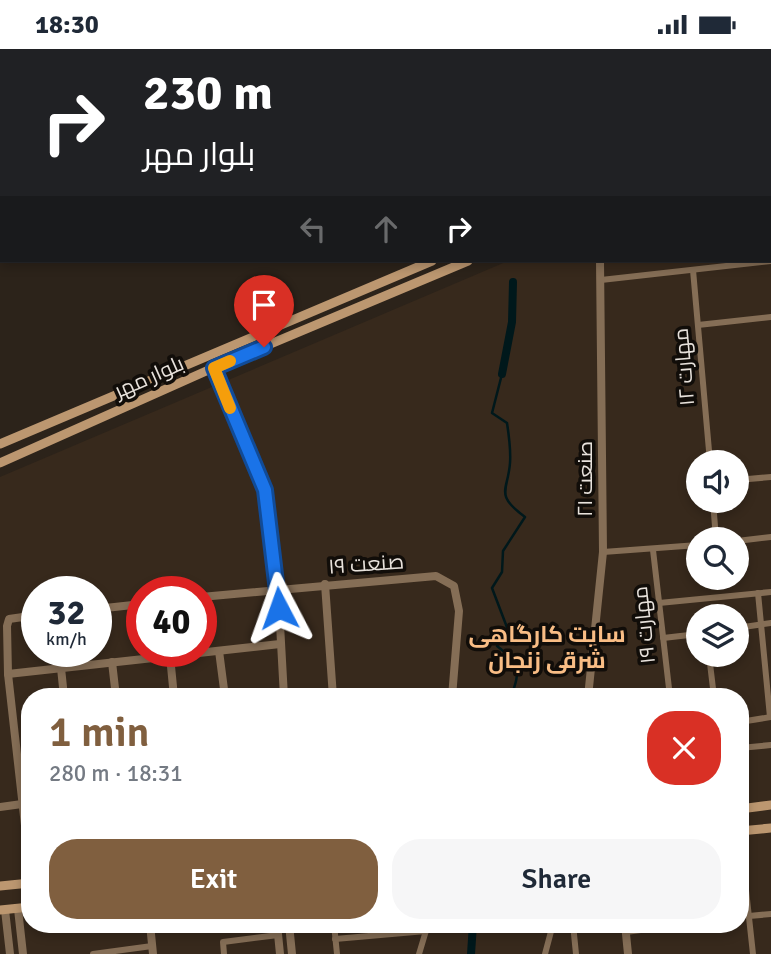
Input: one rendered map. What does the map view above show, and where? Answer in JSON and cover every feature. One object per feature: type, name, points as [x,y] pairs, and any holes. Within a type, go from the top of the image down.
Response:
[{"type":"main road","name":"بلوار مهر","points":[[0,444],[427,263]]},
{"type":"main road","name":"بلوار مهر","points":[[0,463],[214,368],[463,263]]},
{"type":"main road","points":[[749,808],[771,806]]},
{"type":"main road","points":[[749,832],[771,828]]},
{"type":"main road","points":[[0,886],[21,884]]},
{"type":"main road","points":[[3,910],[21,908]]},
{"type":"street","name":"صنعت ۲۱","points":[[589,688],[603,552],[600,263]]},
{"type":"street","points":[[601,280],[754,263]]},
{"type":"street","name":"مهارت ۱۲","points":[[693,270],[709,450]]},
{"type":"street","points":[[698,325],[771,317]]},
{"type":"street","points":[[214,368],[265,490],[278,588],[283,688]]},
{"type":"street","points":[[749,479],[771,477]]},
{"type":"street","points":[[749,540],[771,537]]},
{"type":"street","points":[[603,552],[686,546]]},
{"type":"street","name":"مهارت ۱۹","points":[[653,550],[669,688]]},
{"type":"street","name":"صنعت ۱۹","points":[[217,595],[436,576],[454,586],[459,611],[453,688]]},
{"type":"street","points":[[325,584],[332,688]]},
{"type":"street","points":[[659,603],[771,591]]},
{"type":"street","points":[[749,720],[771,717],[758,593]]},
{"type":"street","points":[[21,617],[9,619],[8,674],[21,795]]},
{"type":"street","points":[[749,626],[771,624]]},
{"type":"street","points":[[663,638],[686,635]]},
{"type":"street","points":[[224,688],[219,651],[280,644]]},
{"type":"street","points":[[115,688],[112,662],[126,661]]},
{"type":"street","points":[[8,674],[70,667]]},
{"type":"street","points":[[171,667],[173,688]]},
{"type":"street","points":[[710,667],[713,688]]},
{"type":"street","points":[[61,668],[63,688]]},
{"type":"street","points":[[749,747],[771,745]]},
{"type":"street","points":[[0,807],[21,804]]},
{"type":"street","points":[[18,909],[23,954]]},
{"type":"street","points":[[3,910],[10,954]]},
{"type":"street","points":[[753,954],[749,916],[771,914]]},
{"type":"street","points":[[290,933],[292,954]]},
{"type":"street","points":[[335,933],[337,954]]},
{"type":"street","points":[[335,939],[381,933]]},
{"type":"street","points":[[419,954],[425,933]]},
{"type":"street","points":[[545,954],[551,933]]},
{"type":"street","points":[[574,933],[576,954]]},
{"type":"street","points":[[626,933],[628,954]]},
{"type":"street","points":[[224,954],[223,942],[278,935],[280,954]]},
{"type":"street","points":[[93,954],[153,950]]},
{"type":"shaded area","points":[[503,263],[771,263],[771,954],[0,954],[0,477]]},
{"type":"waterway","points":[[502,374],[512,322],[513,282]]},
{"type":"waterway","points":[[502,374],[492,413],[507,423],[510,458],[506,497],[525,517],[503,551],[502,572],[492,588],[508,630],[497,646],[516,668],[514,688]]},
{"type":"waterway","points":[[471,954],[472,933]]},
{"type":"slow traffic","points":[[230,361],[214,368],[230,408]]},
{"type":"district","name":"سایت کارگاهی شرقی زنجان","points":[[547,647]]},
{"type":"route","points":[[264,347],[214,368],[265,490],[279,608]]}]
